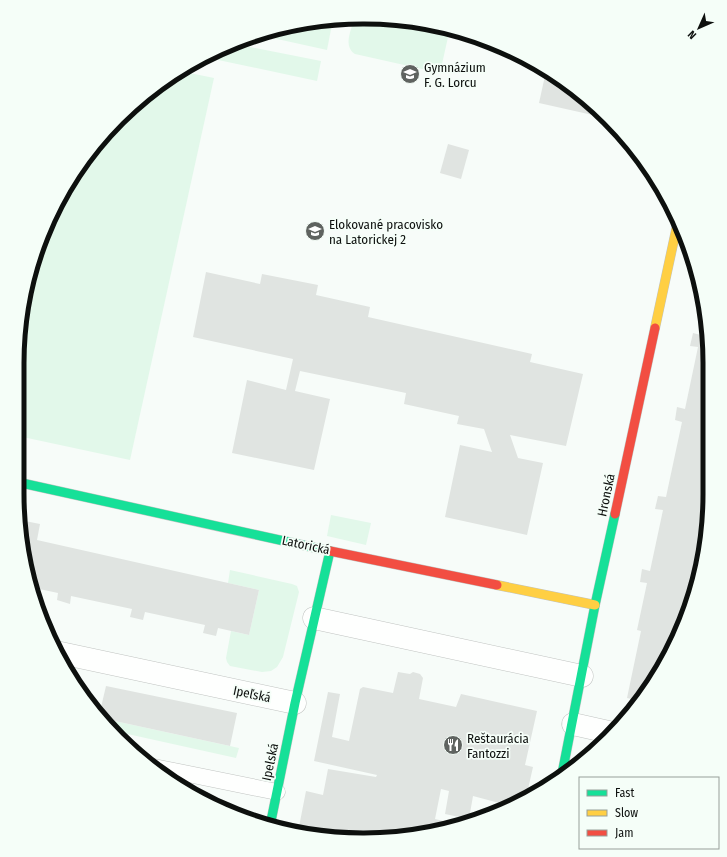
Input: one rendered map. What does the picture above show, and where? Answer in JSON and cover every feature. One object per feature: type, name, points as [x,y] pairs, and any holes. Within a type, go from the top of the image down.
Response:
[{"type":"street","name":"Hronská","points":[[563,768],[595,605],[676,231]]},
{"type":"street","name":"Latorická","points":[[24,484],[330,551],[595,605]]},
{"type":"street","points":[[295,703],[330,551]]},
{"type":"street","points":[[314,618],[582,676]]},
{"type":"street","name":"Ipeľská","points":[[67,659],[295,703]]},
{"type":"street","name":"Ipelská","points":[[271,820],[295,703]]},
{"type":"street","points":[[573,724],[606,731]]},
{"type":"lane","points":[[166,769],[277,792]]},
{"type":"green space","points":[[364,24],[408,27],[448,35],[440,73],[355,54],[349,47],[352,25]]},
{"type":"green space","points":[[332,26],[327,50],[270,38],[297,31]]},
{"type":"green space","points":[[245,46],[321,61],[317,81],[213,59]]},
{"type":"green space","points":[[188,73],[214,78],[130,460],[24,437],[24,364],[27,319],[42,254],[59,213],[81,175],[123,123],[157,94]]},
{"type":"green space","points":[[331,515],[371,523],[366,545],[327,536]]},
{"type":"green space","points":[[230,570],[297,586],[299,592],[283,657],[277,667],[271,671],[262,672],[230,666],[227,662],[226,658],[231,631],[249,635],[259,590],[228,583]]},
{"type":"green space","points":[[111,720],[239,748],[236,758],[122,733]]},
{"type":"building","points":[[545,76],[570,94],[596,116],[539,103]]},
{"type":"building","points":[[448,144],[469,150],[461,179],[440,173]]},
{"type":"building","points":[[206,272],[260,284],[262,274],[318,285],[316,295],[370,307],[368,317],[532,354],[530,362],[583,374],[566,446],[510,435],[518,458],[543,463],[527,535],[445,517],[460,445],[492,452],[484,429],[457,424],[459,416],[404,404],[406,393],[300,371],[295,391],[330,399],[314,470],[232,453],[247,380],[286,390],[293,359],[193,337]]},
{"type":"building","points":[[693,333],[701,335],[701,334],[703,364],[703,494],[700,538],[696,560],[685,603],[668,644],[658,663],[633,699],[627,698],[641,631],[637,630],[647,583],[640,582],[642,569],[650,571],[663,510],[655,509],[658,496],[666,497],[682,422],[675,420],[677,407],[685,409],[698,347],[690,346]]},
{"type":"building","points":[[25,521],[40,524],[37,540],[259,590],[249,635],[218,628],[216,636],[203,633],[205,625],[145,612],[143,620],[130,617],[132,609],[71,596],[70,604],[57,600],[58,593],[38,589],[31,560]]},
{"type":"building","points":[[398,672],[410,674],[413,672],[420,674],[423,678],[419,699],[456,707],[461,694],[537,711],[525,765],[533,767],[528,791],[501,804],[473,796],[470,816],[463,818],[445,814],[449,791],[441,789],[435,819],[447,822],[408,830],[364,833],[319,830],[299,826],[306,791],[323,795],[328,769],[376,777],[377,775],[314,761],[328,692],[340,694],[332,737],[349,741],[360,689],[363,687],[393,693]]},
{"type":"building","points":[[106,686],[237,713],[230,746],[111,720],[101,708]]},
{"type":"traffic: fast","points":[[24,484],[325,550]]},
{"type":"traffic: fast","points":[[563,768],[595,605],[615,514]]},
{"type":"traffic: fast","points":[[271,820],[295,703],[330,551]]},
{"type":"traffic: slow","points":[[655,328],[676,231]]},
{"type":"traffic: slow","points":[[497,585],[595,605]]},
{"type":"traffic: jam","points":[[615,514],[655,328]]},
{"type":"traffic: jam","points":[[325,550],[497,585]]},
{"type":"place","name":"Gymnázium F. G. Lorcu","points":[[410,74]]},
{"type":"place","name":"Elokované pracovisko na Latorickej 2","points":[[315,231]]},
{"type":"place","name":"Reštaurácia Fantozzi","points":[[453,745]]}]
